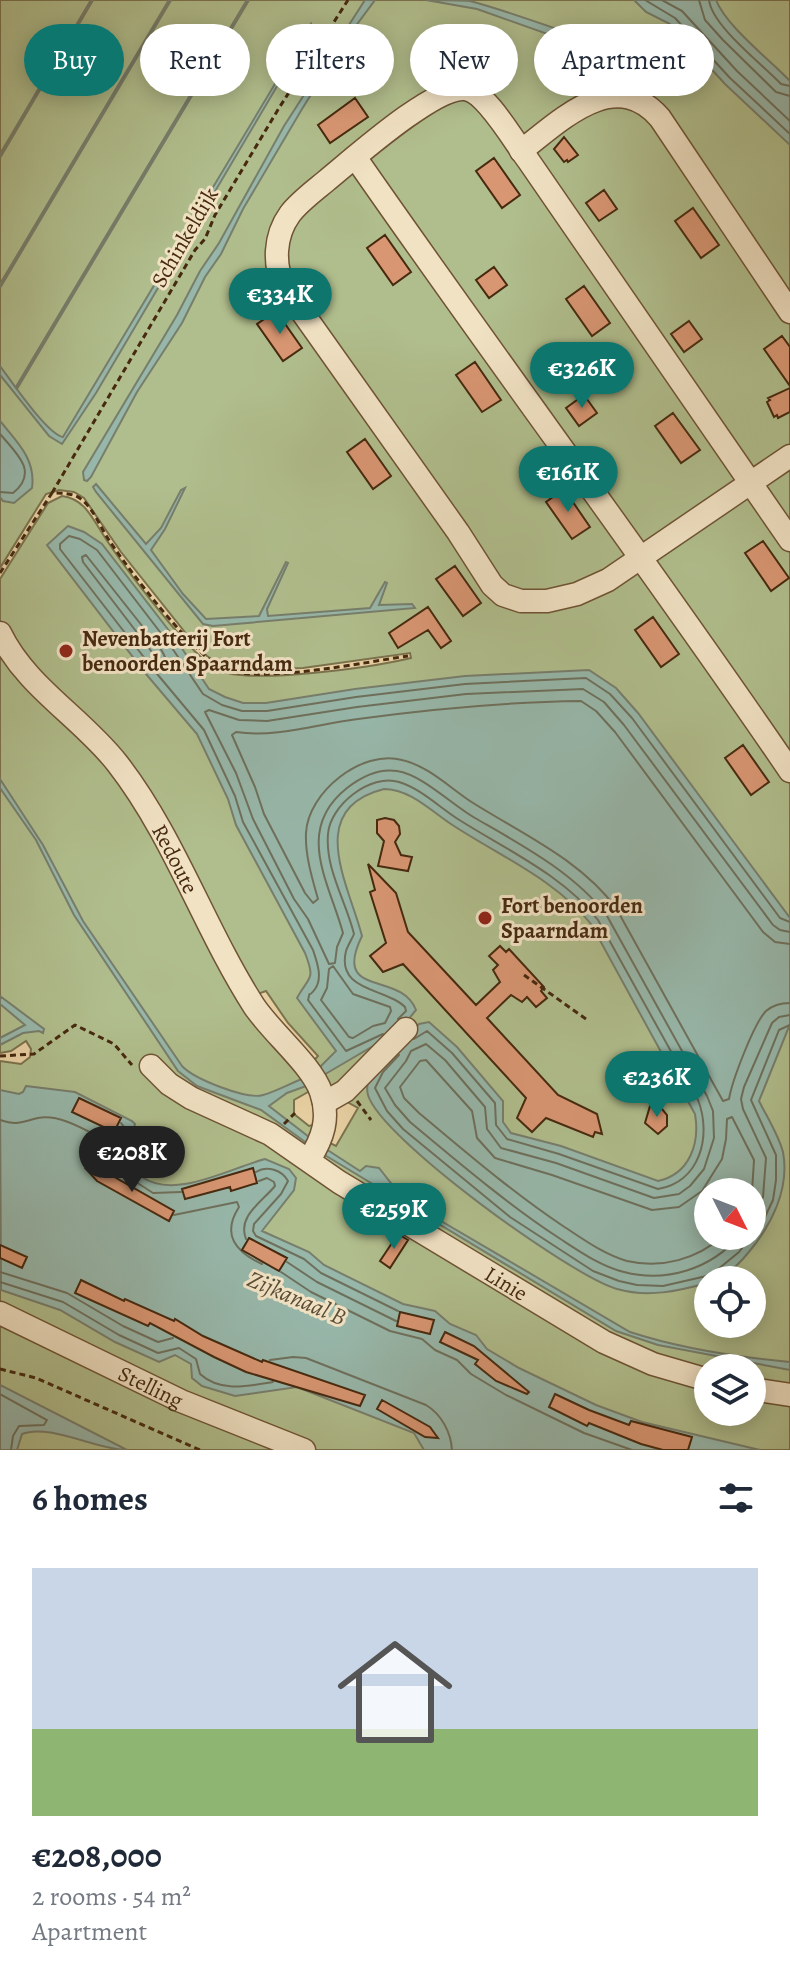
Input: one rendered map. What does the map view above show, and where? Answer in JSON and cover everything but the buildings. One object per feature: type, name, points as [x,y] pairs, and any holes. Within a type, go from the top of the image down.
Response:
[{"type":"street","points":[[790,456],[751,483],[640,559],[598,584],[577,594],[547,601],[521,601],[503,595],[492,585],[306,320],[278,275],[277,247],[290,214],[355,157],[438,95],[467,89],[477,93],[521,151],[751,483],[790,540]]},
{"type":"street","points":[[521,151],[596,99],[628,95],[641,100],[660,118],[790,312]]},
{"type":"street","points":[[355,157],[727,677],[790,771]]},
{"type":"street","name":"Redoute","points":[[0,633],[25,670],[105,749],[129,779],[253,1005],[314,1079],[324,1103]]},
{"type":"street","points":[[309,1160],[324,1132],[324,1103],[345,1091],[406,1029]]},
{"type":"street","name":"Linie","points":[[151,1066],[163,1079],[191,1098],[258,1127],[339,1182],[604,1342],[653,1364],[694,1376]]},
{"type":"street","name":"Stelling","points":[[0,1313],[181,1401],[304,1450]]},
{"type":"street","points":[[766,1391],[790,1395]]},
{"type":"path","name":"Schinkeldijk","points":[[0,573],[52,493],[195,250],[205,239],[215,215],[279,108],[348,0]]},
{"type":"path","points":[[52,493],[68,494],[82,500],[121,557],[194,647],[222,669],[248,673],[282,672],[408,656]]},
{"type":"path","points":[[524,975],[586,1019]]},
{"type":"path","points":[[0,1056],[20,1054]]},
{"type":"path","points":[[0,1369],[45,1382],[200,1450]]},
{"type":"green space","points":[[0,0],[790,0],[790,1387],[766,1383],[766,1354],[694,1354],[694,1371],[647,1357],[322,1165],[326,1141],[336,1146],[358,1108],[334,1087],[327,1086],[309,1066],[318,1056],[288,1023],[266,991],[252,996],[141,791],[30,670],[0,623],[0,579],[48,503],[62,496],[77,501],[87,510],[158,609],[191,648],[218,670],[257,676],[313,673],[393,662],[411,658],[410,653],[303,668],[246,670],[221,665],[192,641],[121,552],[84,498],[74,492],[59,490],[46,494],[0,568]]},
{"type":"green space","points":[[0,641],[104,753],[315,1088],[294,1100],[294,1114],[309,1126],[321,1123],[309,1149],[209,1110],[541,1308],[694,1379],[694,1426],[766,1426],[766,1396],[790,1399],[790,1450],[316,1450],[236,1420],[0,1308],[0,1061],[21,1064],[30,1057],[31,1049],[26,1041],[11,1051],[0,1053]]},
{"type":"green space","points":[[0,1317],[292,1450],[0,1450]]},
{"type":"water","points":[[365,0],[375,0],[357,24],[350,24]]},
{"type":"water","points":[[426,0],[470,1],[542,24],[534,24],[534,29],[477,9]]},
{"type":"water","points":[[634,0],[716,0],[738,31],[790,81],[790,145],[714,72],[714,24],[670,24],[646,12]]},
{"type":"water","points":[[268,96],[271,96],[96,393],[62,444],[49,436],[0,375],[0,366],[39,417],[63,437]]},
{"type":"water","points":[[303,96],[310,96],[243,209],[182,323],[137,392],[91,477],[84,480],[83,472],[219,243]]},
{"type":"water","points":[[0,421],[19,444],[31,468],[32,488],[14,503],[3,501],[0,497]]},
{"type":"water","points":[[96,484],[146,544],[161,528],[181,490],[185,488],[151,550],[183,594],[206,619],[259,616],[286,562],[267,609],[268,616],[370,608],[385,582],[379,605],[412,604],[415,608],[213,626],[203,624],[96,492],[93,487]]},
{"type":"water","points":[[68,526],[102,544],[177,641],[209,689],[243,703],[266,703],[465,676],[589,670],[616,688],[638,713],[790,918],[790,1024],[759,1101],[783,1152],[784,1180],[777,1206],[766,1227],[766,1178],[694,1178],[694,1250],[750,1250],[740,1262],[735,1266],[694,1266],[694,1287],[663,1292],[629,1292],[594,1279],[521,1234],[480,1204],[406,1142],[381,1115],[367,1089],[380,1042],[322,1076],[318,1069],[336,1051],[297,998],[310,974],[305,953],[236,825],[228,799],[197,734],[146,674],[47,545]],"holes":[[[384,789],[412,797],[527,870],[561,894],[591,924],[695,1114],[694,1146],[678,1172],[658,1181],[561,1146],[511,1133],[503,1122],[503,1101],[457,1047],[429,1022],[419,1024],[410,1033],[403,1026],[416,1010],[408,998],[397,990],[362,977],[355,969],[355,956],[362,936],[342,872],[338,831],[345,813],[360,799]]]},
{"type":"water","points":[[0,779],[43,845],[83,921],[182,1066],[197,1077],[221,1087],[255,1096],[305,1078],[309,1085],[287,1093],[269,1106],[309,1137],[308,1144],[261,1110],[197,1086],[178,1071],[74,915],[36,840],[0,788]]},
{"type":"water","points":[[0,996],[44,1029],[43,1033],[23,1033],[0,1045],[0,1038],[25,1025],[0,1004]]},
{"type":"water","name":"Zijkanaal B","points":[[26,1086],[75,1092],[132,1121],[135,1124],[130,1145],[139,1155],[142,1177],[155,1183],[186,1184],[265,1159],[289,1169],[296,1178],[294,1190],[262,1231],[309,1252],[324,1265],[403,1304],[435,1311],[450,1324],[476,1335],[487,1349],[519,1368],[596,1405],[642,1422],[760,1450],[424,1450],[414,1433],[297,1387],[235,1396],[202,1386],[192,1378],[191,1364],[175,1355],[159,1362],[115,1342],[60,1310],[1,1290],[0,1090],[19,1094]]},
{"type":"water","points":[[326,1149],[360,1171],[366,1166],[379,1168],[398,1192],[424,1211],[630,1332],[723,1354],[658,1345],[616,1331],[323,1154]]},
{"type":"water","points":[[766,1360],[790,1362],[790,1370],[766,1365]]},
{"type":"water","points":[[0,1385],[127,1450],[59,1434],[33,1432],[22,1434],[17,1450],[0,1450]]},
{"type":"waterway","points":[[0,156],[92,0]]},
{"type":"waterway","points":[[0,286],[170,0]]},
{"type":"waterway","points":[[17,387],[248,0]]},
{"type":"place","name":"Nevenbatterij Fort benoorden Spaarndam","points":[[66,651]]},
{"type":"place","name":"Fort benoorden Spaarndam","points":[[485,918]]}]
